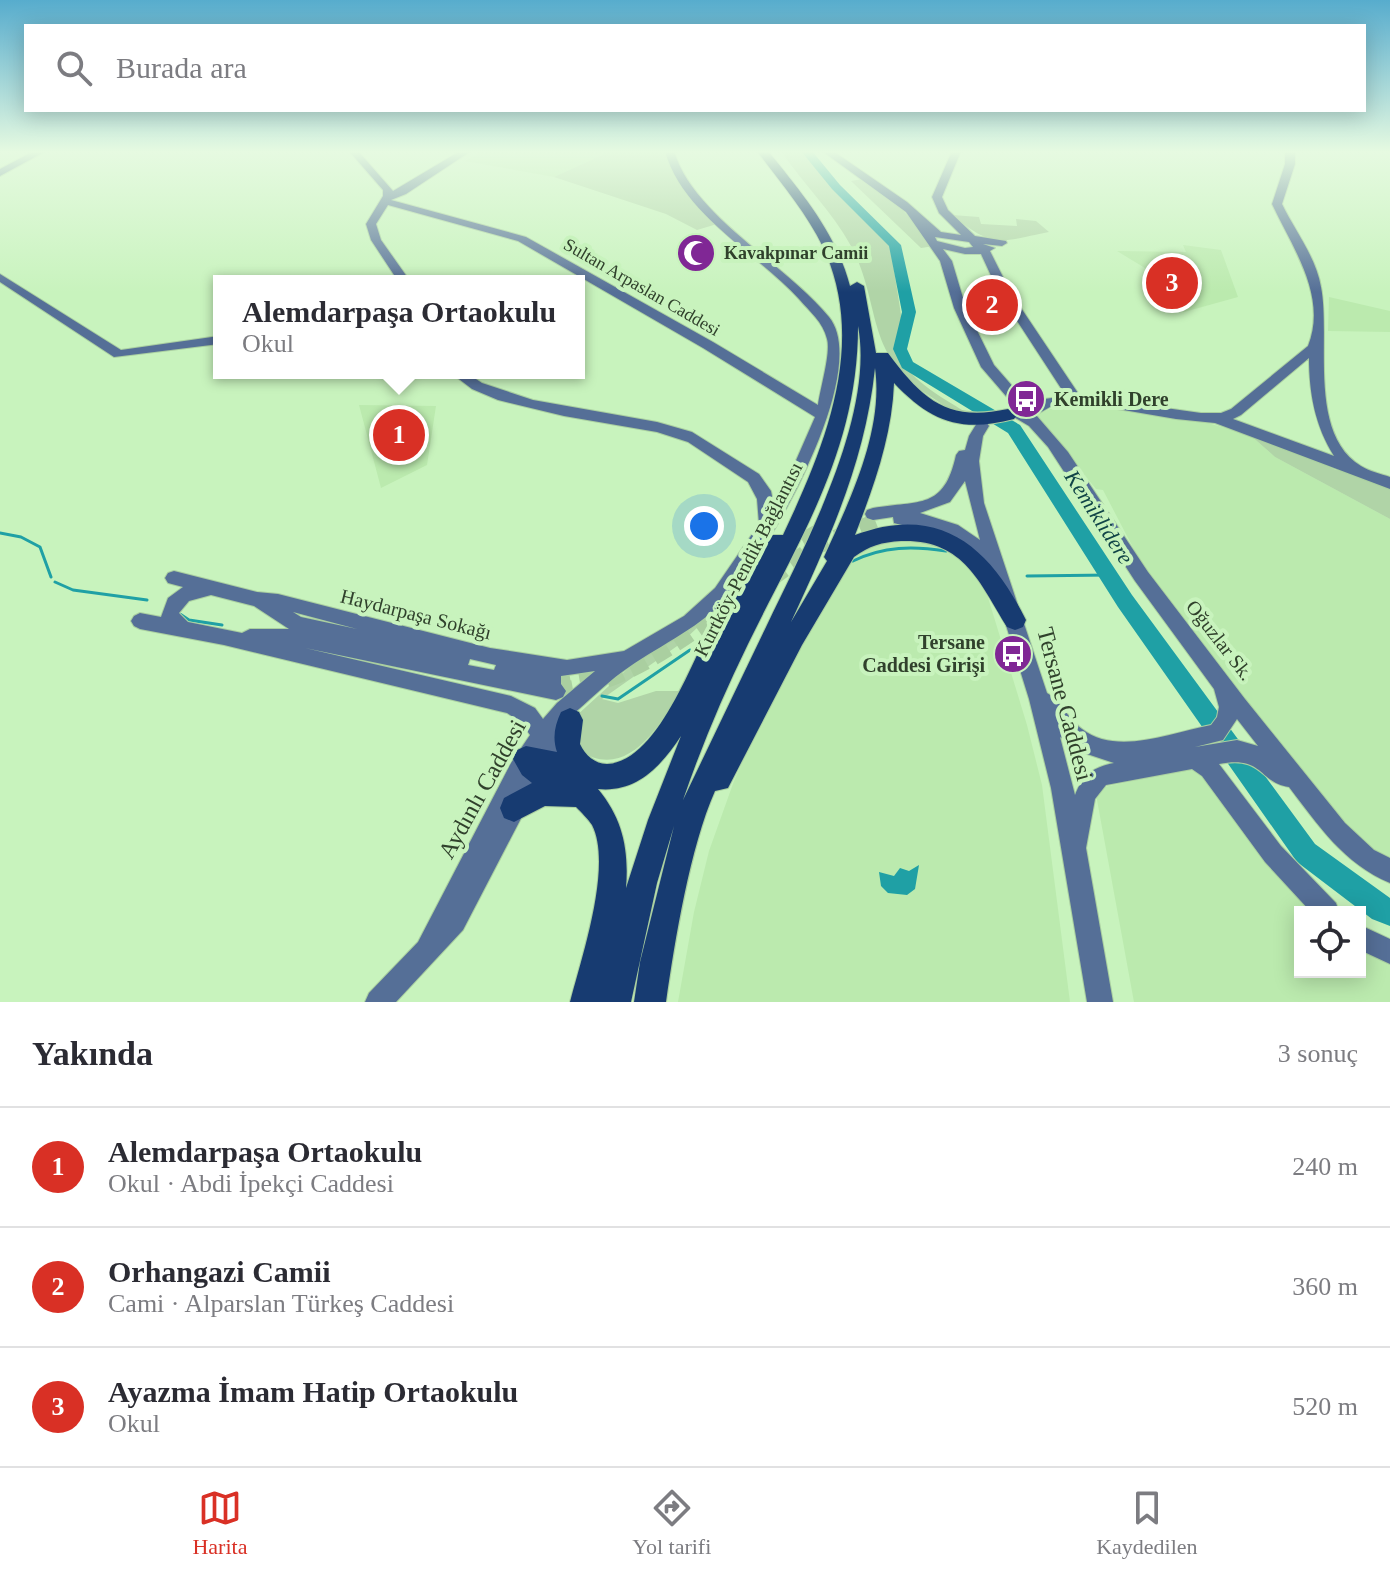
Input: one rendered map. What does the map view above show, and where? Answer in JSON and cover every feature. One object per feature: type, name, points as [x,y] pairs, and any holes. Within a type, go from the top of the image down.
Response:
[{"type":"highway","name":"Kurtköy-Pendik Bağlantısı","points":[[615,1002],[646,869],[675,782],[717,682],[824,470],[840,418],[849,359],[848,303],[838,265],[820,228],[799,198]]},
{"type":"highway","points":[[675,878],[716,785],[860,504],[884,395],[885,366],[875,340],[868,301],[833,227],[810,198]]},
{"type":"highway","points":[[650,1002],[691,813],[832,509],[851,455],[862,410],[868,339],[851,268]]},
{"type":"highway","points":[[882,356],[894,374],[915,393],[951,417],[978,423],[1022,410]]},
{"type":"highway","points":[[514,808],[543,792],[594,787],[627,774],[657,750],[690,693],[728,615],[824,470]]},
{"type":"highway","points":[[796,632],[845,551],[859,543],[898,533],[938,537],[960,546],[1012,610]]},
{"type":"highway","points":[[586,1002],[615,862],[594,787],[584,770],[571,757],[566,735],[545,746],[594,787]]},
{"type":"street","name":"Aydınlı Caddesi","points":[[427,949],[545,746],[600,689],[648,649],[690,621],[721,593],[763,532],[792,482],[823,415],[835,342],[826,321],[797,290],[695,198]]},
{"type":"street","points":[[893,198],[909,209],[948,249]]},
{"type":"street","points":[[937,198],[943,211],[948,249]]},
{"type":"street","points":[[1279,198],[1277,204],[1304,249],[1319,299],[1316,345],[1318,401],[1334,450],[1330,454],[1311,452]]},
{"type":"street","points":[[387,199],[371,224],[376,240],[400,275]]},
{"type":"street","name":"Sultan Arpaslan Caddesi","points":[[387,199],[522,239],[823,415]]},
{"type":"street","points":[[909,209],[933,241],[948,249],[972,252],[979,245]]},
{"type":"street","points":[[943,211],[979,245],[1005,293],[1073,396],[1215,418],[1390,483]]},
{"type":"street","name":"Oğuzlar Sk.","points":[[948,249],[960,308],[980,355],[1022,410],[1059,450],[1126,554],[1337,831],[1366,858],[1390,871]]},
{"type":"street","points":[[0,277],[56,310],[119,354],[213,341]]},
{"type":"street","points":[[1215,418],[1231,415],[1316,345]]},
{"type":"street","points":[[1291,365],[1306,365],[1317,375]]},
{"type":"street","points":[[470,379],[499,394],[555,410],[683,434],[755,477],[769,483],[792,482]]},
{"type":"street","points":[[1022,410],[1057,394],[1204,411],[1242,407]]},
{"type":"street","points":[[1242,407],[1243,420],[1256,431]]},
{"type":"street","points":[[978,423],[969,437],[959,483],[947,498],[875,518],[908,518],[951,528],[977,548],[1012,610]]},
{"type":"street","name":"Tersane Caddesi","points":[[978,423],[973,449],[973,492],[1012,610],[1054,757],[1076,852],[1100,1002]]},
{"type":"street","points":[[1332,441],[1342,458],[1359,471]]},
{"type":"street","points":[[755,477],[766,500],[763,532]]},
{"type":"street","name":"Haydarpaşa Sokağı","points":[[174,578],[257,599],[278,601],[490,656],[555,666],[606,663],[648,649]]},
{"type":"street","points":[[182,628],[169,615],[175,602],[188,592],[212,588]]},
{"type":"street","points":[[224,637],[286,636],[554,685],[297,624],[257,599]]},
{"type":"street","points":[[140,621],[224,637],[511,705],[528,715],[545,746]]},
{"type":"street","points":[[1076,852],[1084,795],[1091,783],[1101,776],[1197,751],[1224,727],[1229,708],[1226,693],[1183,631]]},
{"type":"street","name":"Aydınlı Caddesi","points":[[378,1002],[454,921],[564,710],[615,666],[648,649]]},
{"type":"street","points":[[1033,683],[1060,724],[1091,748],[1120,754],[1237,750],[1252,754],[1276,766],[1337,831]]},
{"type":"street","points":[[1197,751],[1273,854],[1321,906]]},
{"type":"street","points":[[1366,940],[1390,952]]},
{"type":"shaded area","points":[[617,198],[691,198],[717,224],[697,230],[666,214]]},
{"type":"shaded area","points":[[817,198],[845,198],[890,244],[902,321],[894,348],[916,378],[967,413],[951,409],[928,395],[893,362],[877,327],[861,268],[835,221]]},
{"type":"shaded area","points":[[869,198],[888,198],[901,208],[934,246],[921,248]]},
{"type":"shaded area","points":[[952,215],[979,217],[981,224],[1017,226],[1016,219],[1036,221],[1049,232],[997,240],[978,233]]},
{"type":"shaded area","points":[[1183,245],[1221,250],[1238,297],[1184,312],[1149,301],[1163,279],[1117,251],[1186,252]]},
{"type":"shaded area","points":[[1329,297],[1390,311],[1390,332],[1328,331]]},
{"type":"shaded area","points":[[1066,403],[1197,420],[1250,435],[1275,457],[1390,519],[1390,859],[1351,841],[1151,582],[1103,490],[1096,489],[1037,418],[1037,414]]},
{"type":"shaded area","points":[[359,405],[436,406],[427,465],[381,488]]},
{"type":"shaded area","points":[[1250,435],[1262,435],[1336,470],[1353,472],[1390,487],[1390,519],[1275,457]]},
{"type":"shaded area","points":[[928,540],[970,563],[986,591],[1042,785],[1070,1002],[678,1002],[694,912],[709,851],[734,781],[755,733],[841,568],[858,553],[888,541]]},
{"type":"shaded area","points":[[717,609],[680,644],[602,699],[618,703],[656,691],[679,691],[651,734],[626,755],[611,759],[596,758],[579,750],[575,717],[634,663]]},
{"type":"shaded area","points":[[1204,766],[1315,906],[1294,906],[1294,978],[1366,978],[1366,949],[1390,962],[1390,1002],[1134,1002],[1095,789]]},
{"type":"water","points":[[919,865],[915,889],[907,895],[888,893],[881,886],[879,872],[894,876],[900,868],[909,871]]},
{"type":"waterway","name":"Kemiklidere","points":[[847,198],[895,245],[909,312],[900,349],[907,365],[1014,429],[1125,601],[1306,853],[1390,912]]},
{"type":"waterway","points":[[0,533],[21,537],[40,547],[51,577]]},
{"type":"waterway","points":[[853,561],[876,552],[899,548],[946,551]]},
{"type":"waterway","points":[[1027,576],[1110,575]]},
{"type":"waterway","points":[[55,582],[73,590],[147,600]]},
{"type":"waterway","points":[[180,614],[189,620],[222,625]]},
{"type":"waterway","points":[[602,696],[618,699],[690,650]]},
{"type":"tunnel","points":[[770,579],[816,546],[876,522]]},
{"type":"tunnel","points":[[780,554],[826,528]]},
{"type":"tunnel","points":[[556,691],[581,687],[628,670],[672,646],[734,603]]},
{"type":"tunnel","points":[[553,679],[596,672],[610,665]]},
{"type":"place","name":"Kavakpınar Camii","points":[[696,253]]},
{"type":"place","name":"Ayazma İmam Hatip Ortaokulu","points":[[1172,283]]},
{"type":"place","name":"Orhangazi Camii","points":[[992,305]]},
{"type":"place","name":"Kemikli Dere","points":[[1026,399]]},
{"type":"place","name":"Alemdarpaşa Ortaokulu","points":[[399,435]]},
{"type":"place","name":"Tersane Caddesi Girişi","points":[[1013,654]]}]
